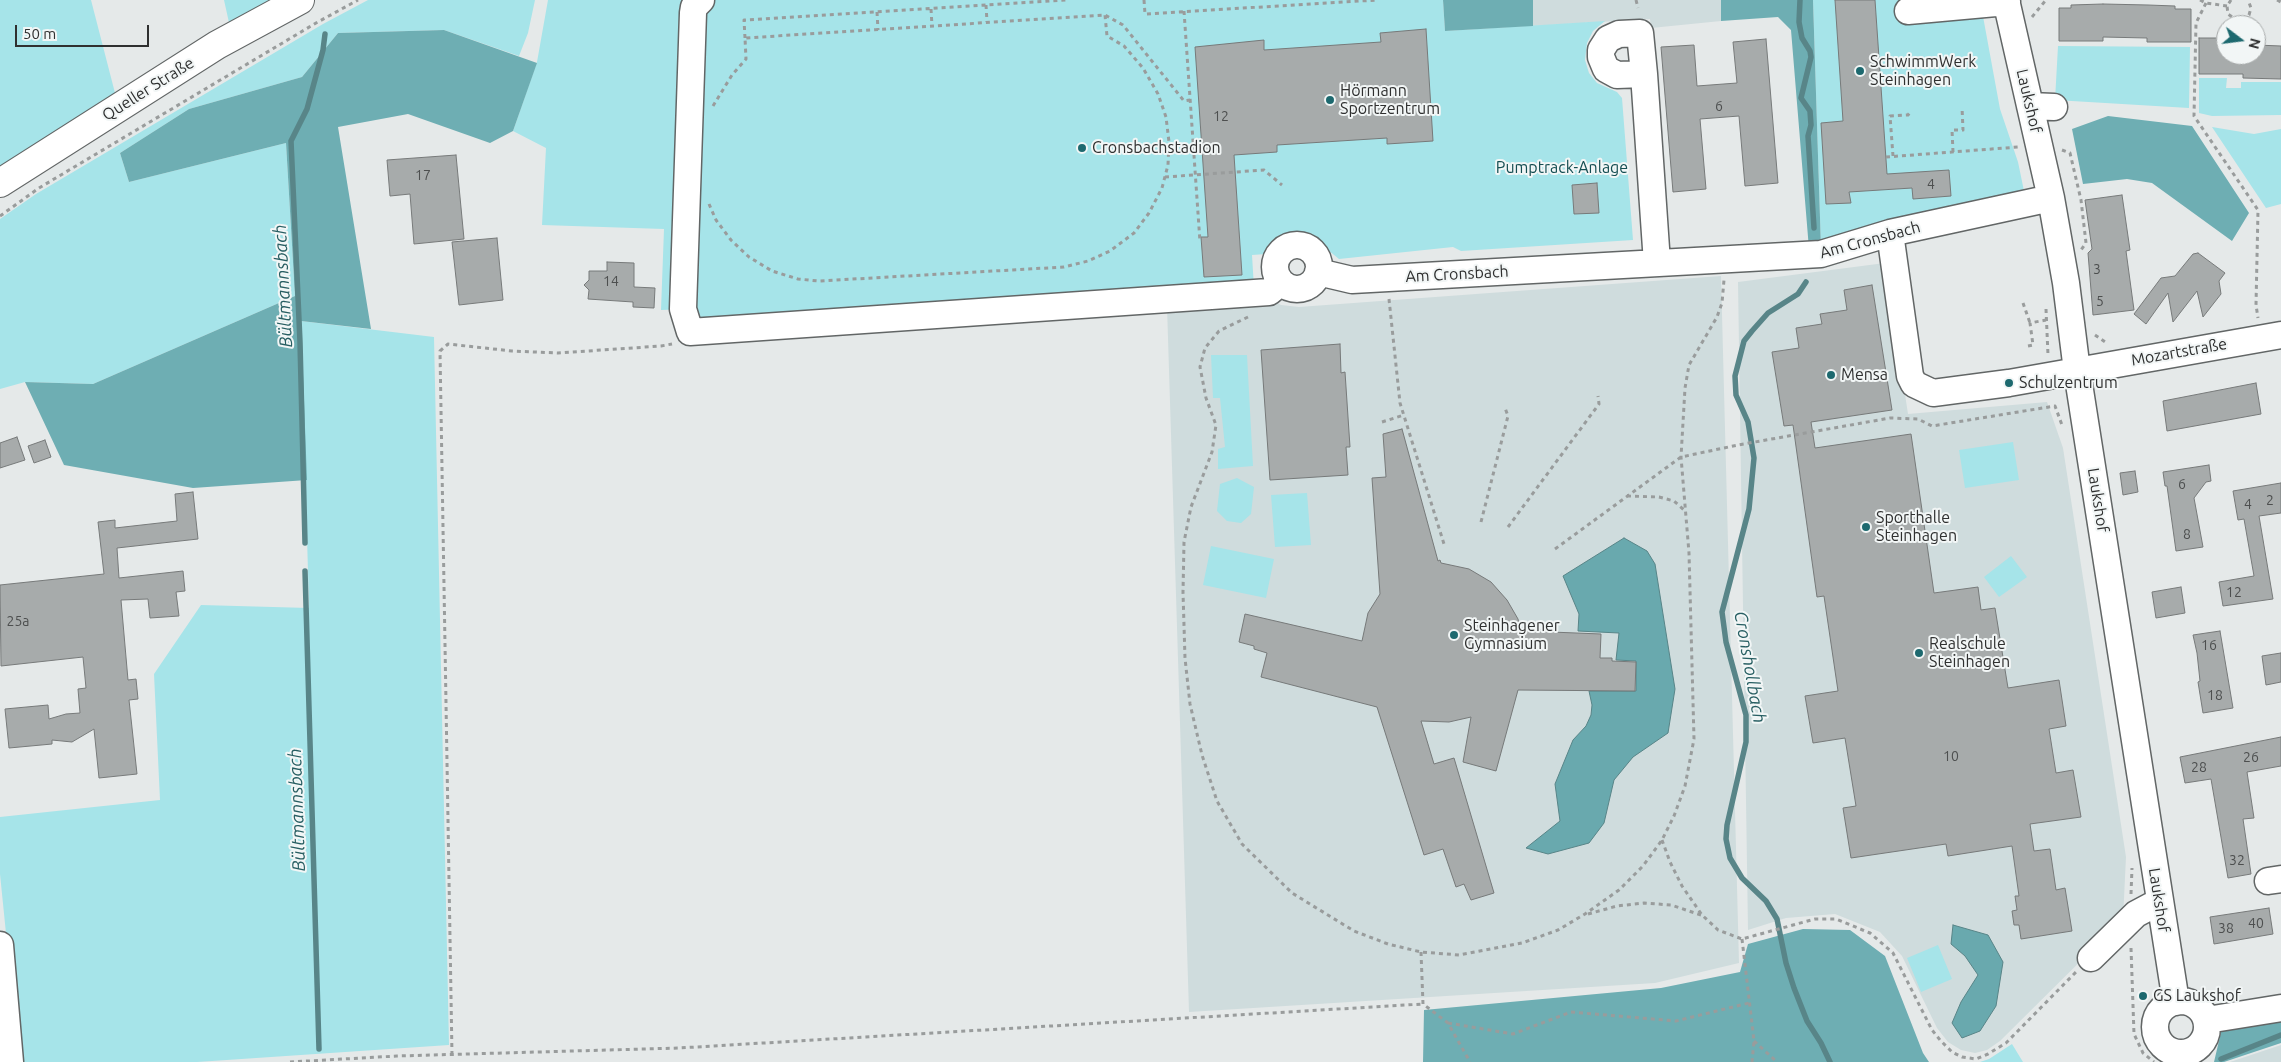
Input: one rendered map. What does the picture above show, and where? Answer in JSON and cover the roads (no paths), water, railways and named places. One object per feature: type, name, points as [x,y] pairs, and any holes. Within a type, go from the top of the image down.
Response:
[{"type":"main road","name":"Queller Straße","points":[[0,182],[217,45],[300,0]]},
{"type":"street","points":[[701,0],[694,7],[692,23],[683,309],[690,332],[1275,287],[1293,289],[1306,287],[1316,278],[1319,265],[1313,252],[1308,248],[1294,246],[1282,252],[1276,264],[1277,277],[1275,287]]},
{"type":"street","points":[[1908,12],[2006,1]]},
{"type":"street","name":"Laukshof","points":[[2006,1],[2042,106],[2052,198],[2066,283],[2077,371],[2176,1002]]},
{"type":"street","points":[[1644,74],[1657,264]]},
{"type":"street","name":"Am Cronsbach","points":[[1318,272],[1352,280],[1821,254],[1890,233],[2052,198]]},
{"type":"street","name":"Mozartstraße","points":[[1890,233],[1907,365],[1914,384],[1934,393],[2276,338]]},
{"type":"street","points":[[2091,958],[2130,919],[2151,906],[2160,904]]},
{"type":"street","points":[[0,945],[10,1062]]},
{"type":"street","points":[[2176,1002],[2192,1003],[2203,1013],[2206,1020],[2207,1035],[2195,1057],[2175,1053],[2160,1043],[2156,1035],[2155,1027],[2161,1010],[2176,1002]]},
{"type":"street","points":[[2206,1020],[2281,1008]]},
{"type":"waterway","name":"Cronshollbach","points":[[1800,0],[1799,22],[1802,38],[1810,51],[1811,57],[1801,98],[1810,111],[1811,125],[1808,136],[1814,228]]},
{"type":"waterway","name":"Bültmannsbach","points":[[305,543],[300,342],[291,141],[307,109],[323,50],[325,34]]},
{"type":"waterway","name":"Cronshollbach","points":[[1806,282],[1798,294],[1768,313],[1744,341],[1735,376],[1736,395],[1748,422],[1754,458],[1749,509],[1722,612],[1726,642],[1746,715],[1746,742],[1727,825],[1726,839],[1730,858],[1742,878],[1766,901],[1777,919],[1786,963],[1794,988],[1807,1021],[1830,1062]]},
{"type":"waterway","name":"Bültmannsbach","points":[[305,571],[319,1049]]},
{"type":"waterway","points":[[2221,1059],[2281,1035]]},
{"type":"place","name":"SchwimmWerk Steinhagen","points":[[1860,71]]},
{"type":"place","name":"Hörmann Sportzentrum","points":[[1330,100]]},
{"type":"place","name":"Cronsbachstadion","points":[[1082,148]]},
{"type":"place","name":"Mensa","points":[[1831,375]]},
{"type":"place","name":"Schulzentrum","points":[[2009,383]]},
{"type":"place","name":"Sporthalle Steinhagen","points":[[1866,527]]},
{"type":"place","name":"Steinhagener Gymnasium","points":[[1454,635]]},
{"type":"place","name":"Realschule Steinhagen","points":[[1919,653]]},
{"type":"place","name":"GS Laukshof","points":[[2143,996]]},
{"type":"park label","name":"Pumptrack-Anlage","points":[[1562,168]]}]
